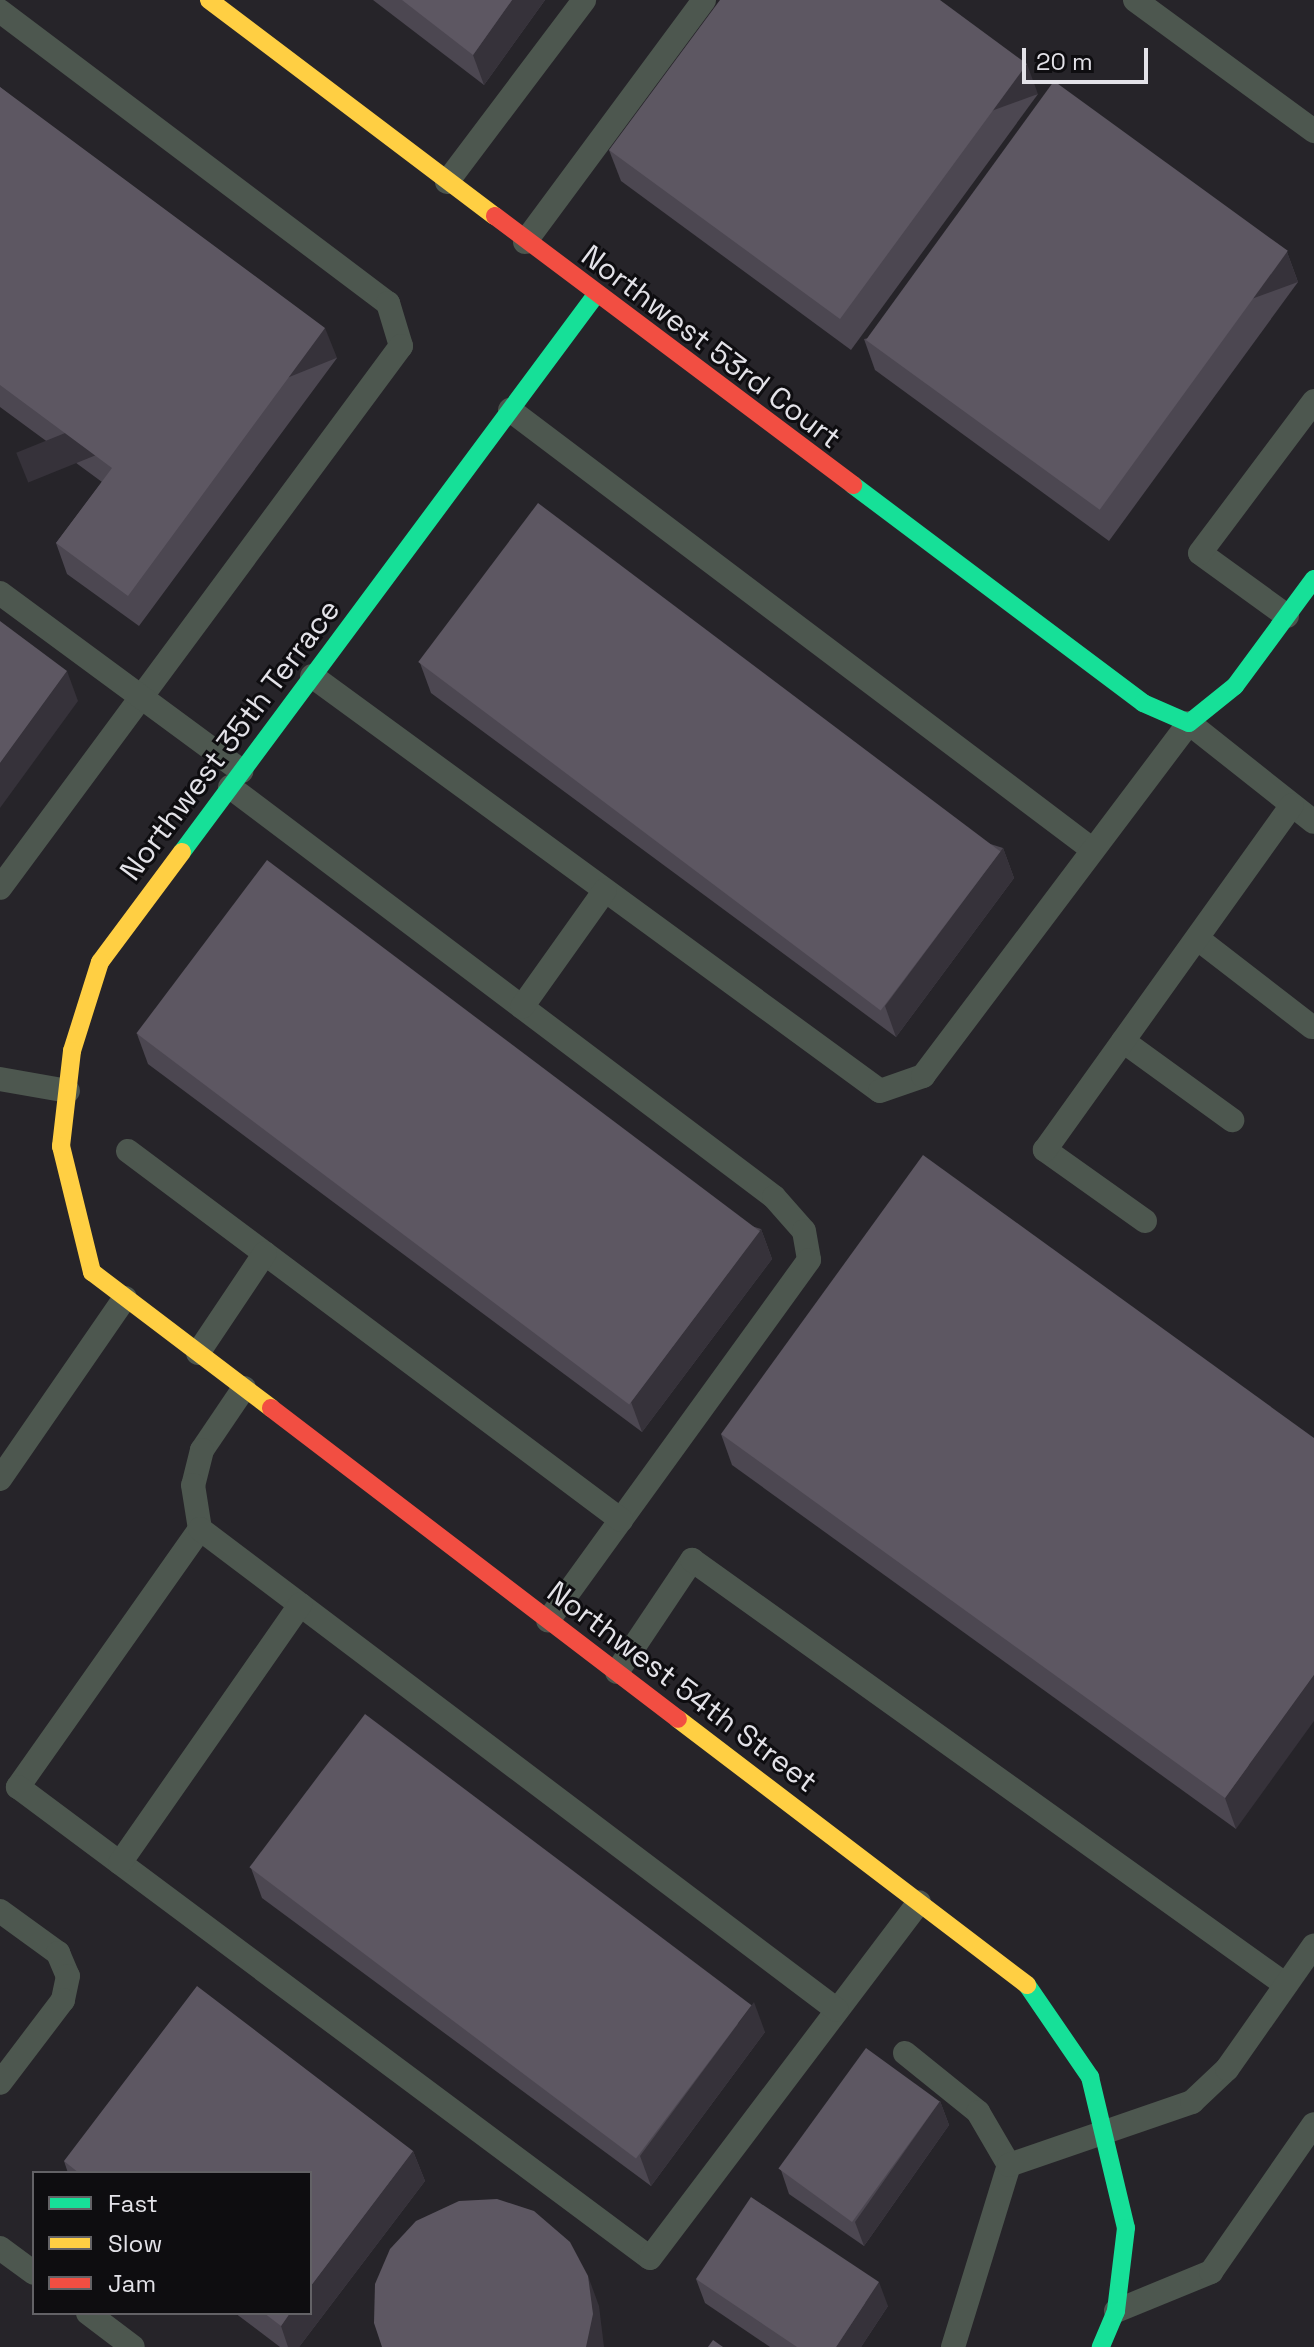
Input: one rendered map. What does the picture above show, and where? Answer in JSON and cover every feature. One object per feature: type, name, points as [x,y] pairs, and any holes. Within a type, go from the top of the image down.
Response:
[{"type":"street","name":"Northwest 53rd Court","points":[[215,2],[595,296],[1143,703],[1189,723]]},
{"type":"street","name":"Northwest 35th Terrace","points":[[92,1272],[61,1146],[68,1091],[100,962],[595,296]]},
{"type":"street","points":[[1189,723],[1235,686],[1314,579]]},
{"type":"street","name":"Northwest 54th Street","points":[[92,1272],[1035,1991],[1090,2077],[1126,2228],[1116,2311]]},
{"type":"street","points":[[1101,2347],[1116,2311]]},
{"type":"lane","points":[[447,182],[584,0]]},
{"type":"lane","points":[[525,242],[704,0]]},
{"type":"lane","points":[[1135,0],[1314,131]]},
{"type":"lane","points":[[0,11],[388,303],[401,346],[0,888]]},
{"type":"lane","points":[[1287,616],[1200,553],[1314,401]]},
{"type":"lane","points":[[510,410],[1093,850]]},
{"type":"lane","points":[[0,593],[141,698],[236,779],[522,1007],[774,1197],[804,1231],[809,1260],[548,1620]]},
{"type":"lane","points":[[312,676],[880,1091],[923,1076],[1189,723],[1314,822]]},
{"type":"lane","points":[[1145,1221],[1045,1150],[1292,805]]},
{"type":"lane","points":[[522,1007],[605,890]]},
{"type":"lane","points":[[1198,939],[1312,1027]]},
{"type":"lane","points":[[1123,1041],[1232,1120]]},
{"type":"lane","points":[[0,1079],[68,1091]]},
{"type":"lane","points":[[128,1151],[621,1520]]},
{"type":"lane","points":[[198,1353],[265,1253]]},
{"type":"lane","points":[[0,1479],[125,1298]]},
{"type":"lane","points":[[244,1388],[202,1450],[193,1485],[200,1529],[837,2010]]},
{"type":"lane","points":[[200,1529],[18,1787],[650,2258],[919,1902]]},
{"type":"lane","points":[[617,1672],[692,1560],[1286,1985]]},
{"type":"lane","points":[[120,1863],[300,1605]]},
{"type":"lane","points":[[0,1911],[58,1953],[68,1976],[63,2000],[0,2083]]},
{"type":"lane","points":[[1009,2165],[1192,2102],[1227,2069],[1314,1945]]},
{"type":"lane","points":[[905,2053],[978,2112],[1009,2165],[953,2347]]},
{"type":"lane","points":[[1116,2311],[1211,2272],[1314,2124]]},
{"type":"lane","points":[[0,2248],[32,2272]]},
{"type":"lane","points":[[91,2315],[133,2347]]},
{"type":"building","points":[[402,0],[512,0],[473,55]]},
{"type":"building","points":[[720,0],[940,0],[1027,64],[840,319],[609,150]]},
{"type":"building","points":[[1054,81],[1288,251],[1100,510],[866,340]]},
{"type":"building","points":[[0,87],[325,328],[128,596],[56,543],[112,468],[0,385]]},
{"type":"building","points":[[538,503],[1000,851],[881,1010],[418,662]]},
{"type":"building","points":[[0,621],[67,671],[0,763]]},
{"type":"building","points":[[267,860],[760,1231],[629,1405],[136,1033]]},
{"type":"building","points":[[923,1155],[1314,1438],[1314,1675],[1225,1798],[721,1434]]},
{"type":"building","points":[[365,1714],[752,2005],[636,2159],[249,1867]]},
{"type":"building","points":[[197,1986],[413,2151],[312,2284],[312,2171],[76,2171],[64,2161]]},
{"type":"building","points":[[866,2048],[940,2101],[852,2222],[778,2169]]},
{"type":"building","points":[[751,2197],[879,2282],[836,2347],[797,2347],[696,2279]]},
{"type":"building","points":[[497,2199],[534,2211],[570,2242],[588,2276],[593,2314],[586,2347],[382,2347],[374,2323],[375,2284],[390,2249],[416,2221],[459,2201]]},
{"type":"building","points":[[267,2315],[289,2315],[281,2326]]},
{"type":"building","points":[[713,2340],[723,2347],[708,2347]]},
{"type":"traffic: fast","points":[[182,852],[595,296]]},
{"type":"traffic: fast","points":[[853,485],[1143,703],[1189,723],[1235,686],[1314,579]]},
{"type":"traffic: fast","points":[[1027,1985],[1090,2077],[1126,2228],[1116,2311],[1101,2347]]},
{"type":"traffic: slow","points":[[209,0],[495,216]]},
{"type":"traffic: slow","points":[[182,852],[100,962],[72,1051],[61,1146],[92,1272],[271,1408]]},
{"type":"traffic: slow","points":[[678,1719],[1027,1985]]},
{"type":"traffic: jam","points":[[495,216],[853,485]]},
{"type":"traffic: jam","points":[[271,1408],[678,1719]]}]
